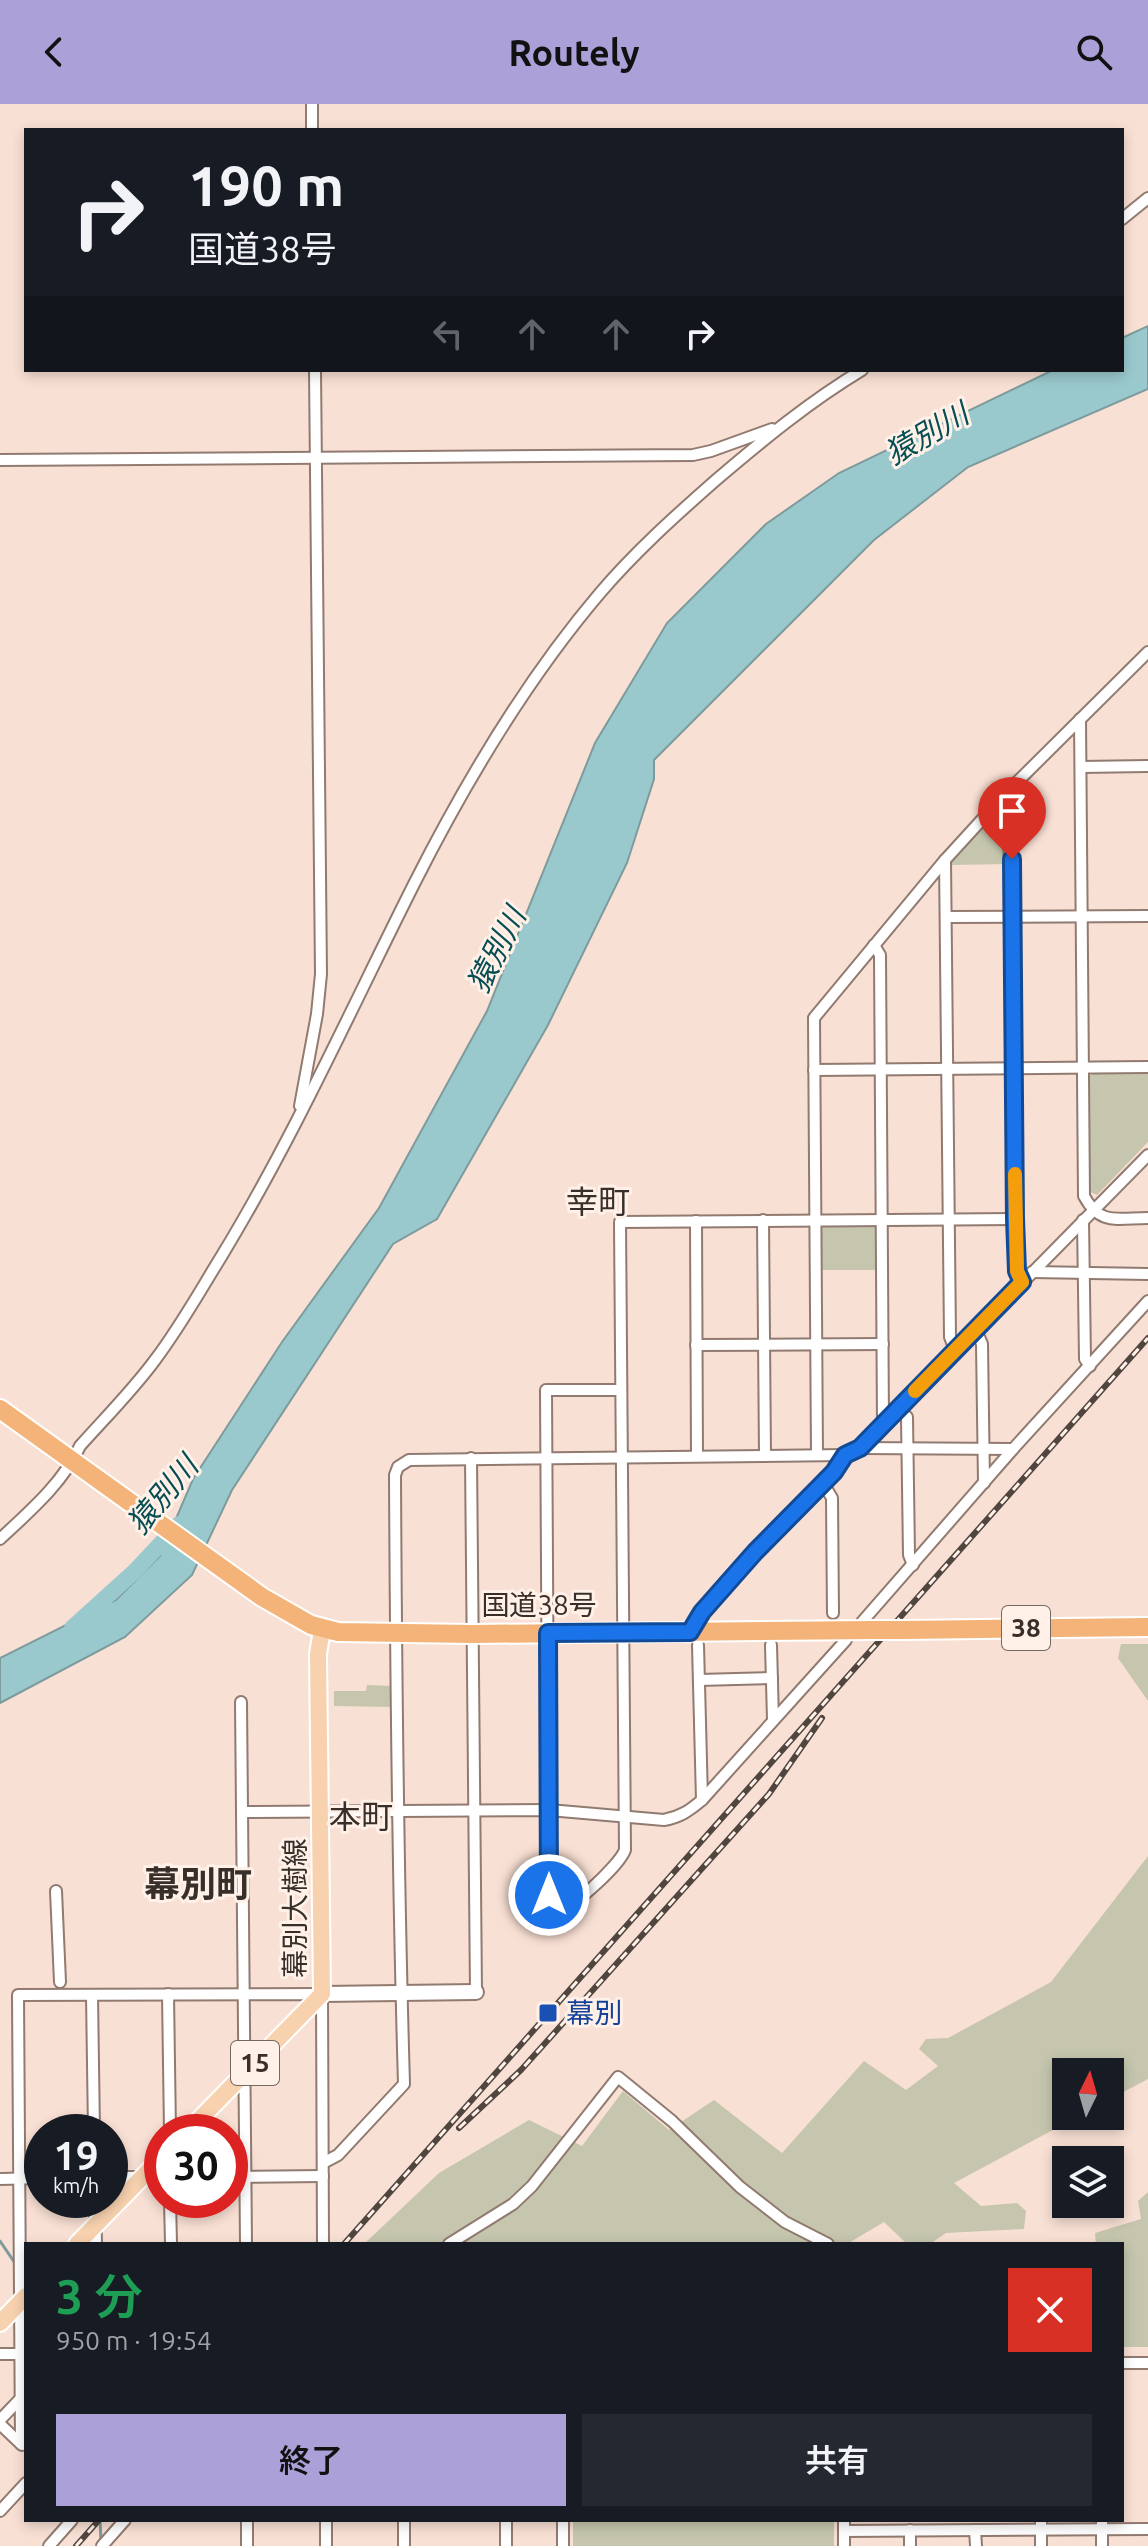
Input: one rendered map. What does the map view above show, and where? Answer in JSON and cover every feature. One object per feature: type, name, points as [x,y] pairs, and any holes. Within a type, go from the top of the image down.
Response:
[{"type":"highway","name":"国道38号","points":[[0,1409],[262,1597],[322,1630],[472,1634],[623,1633],[694,1638],[867,1626],[904,1630],[1148,1627]]},
{"type":"main road","name":"幕別大樹線","points":[[205,2114],[322,1994],[318,1654],[322,1630]]},
{"type":"main road","points":[[322,1994],[476,1992]]},
{"type":"main road","points":[[79,2242],[143,2177]]},
{"type":"main road","points":[[0,2323],[24,2298]]},
{"type":"street","points":[[312,104],[312,128]]},
{"type":"street","points":[[1124,217],[1148,198]]},
{"type":"street","points":[[298,1116],[317,1014],[321,974],[315,372]]},
{"type":"street","points":[[0,1539],[78,1466],[80,1446],[155,1360],[203,1287],[251,1208],[414,883],[476,772],[524,696],[599,594],[633,556],[684,508],[778,427],[859,372]]},
{"type":"street","points":[[0,460],[693,455],[778,427]]},
{"type":"street","points":[[817,1455],[814,1018],[945,860],[1008,791],[1147,658]]},
{"type":"street","points":[[1080,719],[1084,1196],[1092,1211],[1103,1218],[1148,1218]]},
{"type":"street","points":[[1081,767],[1148,766]]},
{"type":"street","points":[[1008,791],[1015,1067],[1015,1219],[1017,1271],[1022,1282]]},
{"type":"street","points":[[945,860],[950,1337],[955,1350]]},
{"type":"street","points":[[946,917],[1148,916]]},
{"type":"street","points":[[874,945],[880,955],[883,1423]]},
{"type":"street","points":[[814,1070],[1148,1067]]},
{"type":"street","points":[[323,2163],[338,2155],[404,2084],[396,1633],[395,1475],[398,1467],[409,1460],[471,1458],[845,1455],[860,1448],[1148,1155]]},
{"type":"street","points":[[621,1390],[546,1390],[549,1916],[558,1915],[622,1859],[625,1850],[620,1222],[1015,1219]]},
{"type":"street","points":[[763,1220],[765,1456]]},
{"type":"street","points":[[1083,1220],[1085,1359],[1090,1366]]},
{"type":"street","points":[[696,1221],[697,1456]]},
{"type":"street","points":[[1032,1272],[1148,1274]]},
{"type":"street","points":[[867,1626],[913,1565],[1013,1449],[1148,1301]]},
{"type":"street","points":[[976,1330],[982,1344],[984,1483]]},
{"type":"street","points":[[696,1345],[883,1344]]},
{"type":"street","points":[[898,1408],[907,1417],[909,1555],[913,1565]]},
{"type":"street","points":[[860,1448],[1013,1449]]},
{"type":"street","points":[[702,1800],[699,1680],[694,1638],[702,1612],[823,1483],[845,1455]]},
{"type":"street","points":[[471,1458],[476,1992]]},
{"type":"street","points":[[823,1483],[832,1498],[833,1613]]},
{"type":"street","points":[[244,1812],[549,1810],[664,1820],[676,1818],[702,1800],[846,1640]]},
{"type":"street","points":[[771,1645],[773,1720]]},
{"type":"street","points":[[699,1680],[772,1678]]},
{"type":"street","points":[[241,1702],[246,2114]]},
{"type":"street","points":[[56,1891],[60,1982]]},
{"type":"street","points":[[168,1994],[170,2114]]},
{"type":"street","points":[[24,2446],[18,1995],[322,1994],[323,2242]]},
{"type":"street","points":[[92,1995],[94,2114]]},
{"type":"street","points":[[452,2242],[523,2195],[618,2077],[672,2121],[740,2187],[785,2222],[824,2242]]},
{"type":"street","points":[[248,2177],[323,2176]]},
{"type":"street","points":[[128,2177],[143,2177]]},
{"type":"street","points":[[0,2179],[24,2179]]},
{"type":"street","points":[[96,2218],[96,2242]]},
{"type":"street","points":[[170,2218],[171,2242]]},
{"type":"street","points":[[246,2218],[246,2242]]},
{"type":"street","points":[[0,2354],[24,2354]]},
{"type":"street","points":[[1124,2363],[1148,2363]]},
{"type":"street","points":[[21,2398],[0,2422],[24,2446]]},
{"type":"street","points":[[0,2511],[24,2485]]},
{"type":"street","points":[[49,2546],[70,2522]]},
{"type":"street","points":[[102,2546],[123,2522]]},
{"type":"street","points":[[247,2522],[247,2546]]},
{"type":"street","points":[[326,2522],[326,2546]]},
{"type":"street","points":[[404,2522],[404,2546]]},
{"type":"street","points":[[506,2522],[506,2546]]},
{"type":"street","points":[[563,2522],[563,2546]]},
{"type":"street","points":[[844,2546],[844,2526],[910,2530],[932,2525],[975,2530],[1102,2525],[1148,2529]]},
{"type":"street","points":[[1041,2525],[1041,2546]]},
{"type":"street","points":[[1102,2525],[1102,2546]]},
{"type":"street","points":[[910,2530],[910,2546]]},
{"type":"street","points":[[975,2530],[976,2546]]},
{"type":"green space","points":[[1000,805],[1009,808],[1009,864],[951,865],[951,859]]},
{"type":"green space","points":[[1096,1070],[1148,1070],[1148,1142],[1097,1195],[1088,1191],[1088,1078]]},
{"type":"green space","points":[[821,1224],[878,1224],[878,1270],[821,1270]]},
{"type":"green space","points":[[1121,1644],[1148,1644],[1148,1701],[1118,1658]]},
{"type":"green space","points":[[367,1685],[391,1686],[391,1707],[334,1706],[334,1691],[366,1691]]},
{"type":"green space","points":[[1148,1856],[1148,2079],[1124,2092],[1124,2058],[1052,2058],[1053,2130],[954,2183],[981,2206],[1017,2203],[1026,2211],[1024,2229],[946,2233],[933,2242],[905,2242],[884,2222],[850,2242],[366,2242],[439,2173],[529,2120],[582,2146],[623,2091],[669,2130],[714,2100],[782,2153],[864,2061],[906,2090],[938,2066],[919,2049],[926,2039],[948,2038],[1051,1982]]},
{"type":"green space","points":[[1148,2192],[1148,2347],[1124,2347],[1124,2242],[1096,2242],[1095,2233],[1141,2219],[1138,2201]]},
{"type":"green space","points":[[573,2522],[834,2522],[834,2546],[573,2546]]},
{"type":"water","points":[[1148,326],[1148,389],[968,467],[874,540],[654,760],[654,779],[627,863],[548,1025],[437,1219],[393,1244],[232,1490],[192,1575],[125,1637],[0,1703],[0,1658],[116,1600],[160,1556],[193,1479],[282,1342],[379,1208],[487,1011],[595,743],[667,623],[766,524],[839,473],[1049,372],[1124,372],[1124,337]]},
{"type":"waterway","name":"猿別川","points":[[72,1628],[135,1571],[179,1524]]},
{"type":"waterway","points":[[0,2241],[17,2266]]},
{"type":"waterway","points":[[100,2522],[101,2542]]},
{"type":"railway","points":[[346,2242],[1148,1338]]},
{"type":"railway","points":[[459,2128],[521,2070],[769,1794],[822,1718]]},
{"type":"railway","points":[[76,2546],[97,2522]]},
{"type":"slow traffic","points":[[915,1391],[1022,1282],[1017,1271],[1015,1174]]},
{"type":"place","name":"幕別","points":[[548,2013]]},
{"type":"district","name":"幸町","points":[[598,1202]]},
{"type":"district","name":"本町","points":[[361,1817]]},
{"type":"district","name":"幕別町","points":[[198,1884]]},
{"type":"route","points":[[549,1895],[548,1633],[690,1632],[702,1612],[755,1552],[834,1472],[845,1455],[860,1448],[1022,1282],[1017,1271],[1015,1219],[1012,859]]}]
